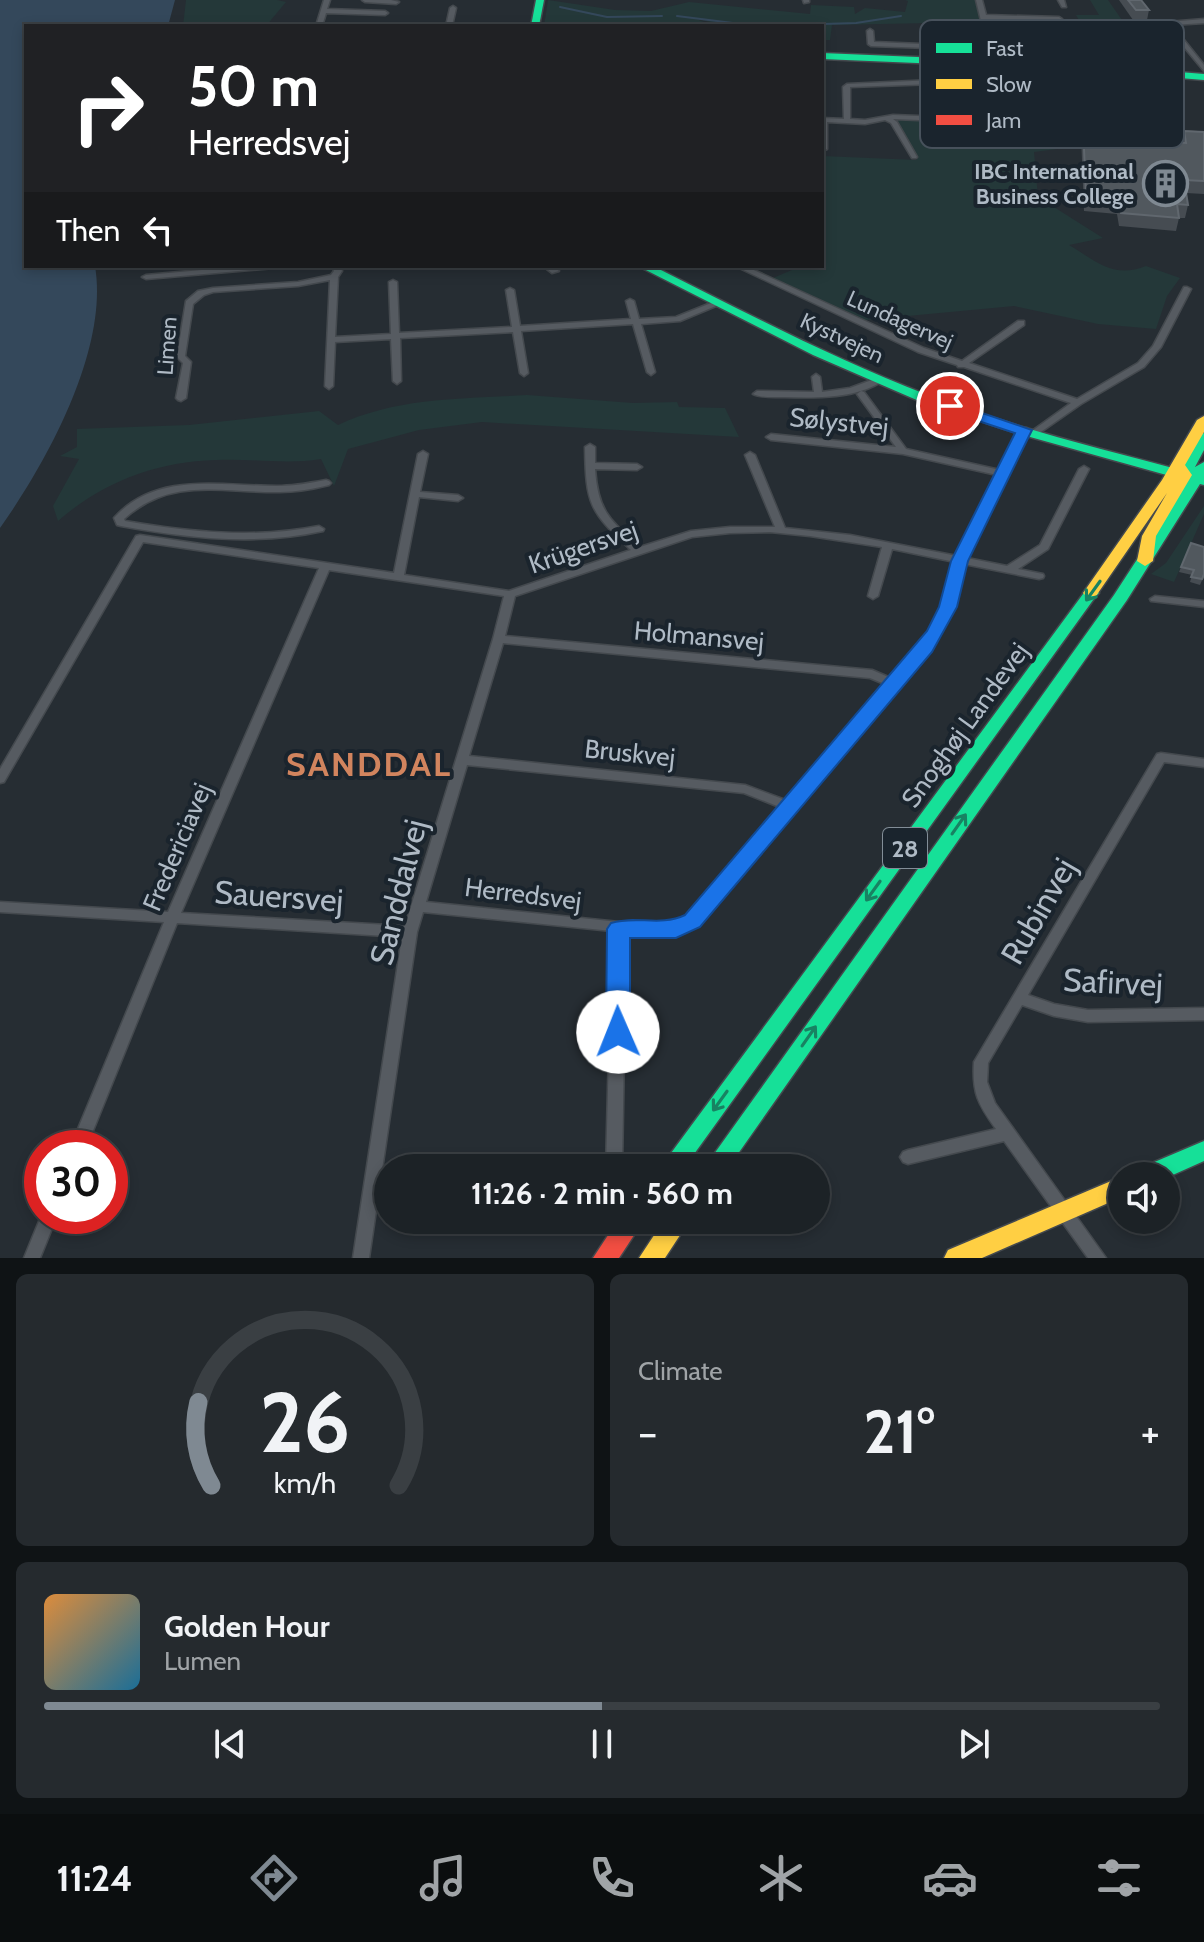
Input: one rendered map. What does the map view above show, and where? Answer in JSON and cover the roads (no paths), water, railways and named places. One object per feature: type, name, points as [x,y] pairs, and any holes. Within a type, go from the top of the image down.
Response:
[{"type":"main road","points":[[535,24],[540,0]]},
{"type":"main road","points":[[824,56],[920,56]]},
{"type":"main road","points":[[1184,75],[1204,77]]},
{"type":"main road","name":"Kystvejen","points":[[648,268],[880,380],[1030,432],[1192,472]]},
{"type":"main road","name":"Snoghøj Landevej","points":[[725,1154],[1144,562],[1192,472],[1204,420]]},
{"type":"main road","points":[[1192,472],[1204,437]]},
{"type":"main road","name":"Snoghøj Landevej","points":[[681,1154],[1094,589],[1192,472]]},
{"type":"main road","points":[[1178,1162],[1204,1151]]},
{"type":"main road","points":[[956,1258],[1108,1192]]},
{"type":"main road","points":[[605,1258],[622,1234]]},
{"type":"main road","points":[[651,1258],[668,1234]]},
{"type":"street","points":[[320,24],[327,0]]},
{"type":"street","points":[[365,0],[396,2]]},
{"type":"street","points":[[979,0],[983,20]]},
{"type":"street","points":[[449,24],[453,8]]},
{"type":"street","points":[[324,11],[385,13]]},
{"type":"street","points":[[982,17],[1059,19]]},
{"type":"street","points":[[1184,22],[1204,21]]},
{"type":"street","points":[[870,31],[871,44],[920,46]]},
{"type":"street","points":[[1184,44],[1204,69]]},
{"type":"street","points":[[847,121],[846,87],[849,85],[920,82]]},
{"type":"street","points":[[890,118],[898,111],[920,111]]},
{"type":"street","points":[[890,118],[914,157]]},
{"type":"street","points":[[824,120],[920,119]]},
{"type":"street","points":[[1184,133],[1204,135]]},
{"type":"street","points":[[146,277],[251,268]]},
{"type":"street","points":[[329,386],[337,268]]},
{"type":"street","name":"Lundagervej","points":[[743,268],[921,350],[1078,402]]},
{"type":"street","name":"Limen","points":[[181,398],[187,362],[181,357],[189,303],[193,297],[213,290],[298,284],[334,277]]},
{"type":"street","points":[[393,282],[397,381]]},
{"type":"street","points":[[1030,432],[1141,365],[1157,347],[1187,289]]},
{"type":"street","points":[[510,290],[524,373]]},
{"type":"street","points":[[630,301],[651,372]]},
{"type":"street","points":[[331,340],[677,319],[719,303]]},
{"type":"street","name":"Lundagervej","points":[[961,365],[1021,323]]},
{"type":"street","points":[[816,377],[818,392]]},
{"type":"street","points":[[757,394],[808,395],[865,388],[880,380]]},
{"type":"street","name":"Sølystvej","points":[[861,394],[903,451]]},
{"type":"street","name":"Herredsvej","points":[[418,906],[619,929],[658,931],[676,929],[693,921],[925,648],[948,607],[960,561],[1001,473],[1030,432]]},
{"type":"street","name":"Sølystvej","points":[[771,437],[903,451],[1001,473]]},
{"type":"street","points":[[590,447],[593,501],[599,515],[638,551]]},
{"type":"street","points":[[398,577],[423,454]]},
{"type":"street","points":[[750,455],[781,530]]},
{"type":"street","points":[[590,466],[637,467]]},
{"type":"street","points":[[1009,570],[1044,547],[1084,469]]},
{"type":"street","points":[[319,529],[245,539],[143,527],[121,523],[119,518],[149,497],[180,489],[222,486],[274,489],[326,483]]},
{"type":"street","points":[[415,494],[458,498]]},
{"type":"street","name":"Krügersvej","points":[[0,779],[140,538],[510,594],[638,551],[715,530],[781,530],[1039,576]]},
{"type":"street","points":[[240,553],[245,539]]},
{"type":"street","points":[[873,596],[887,547]]},
{"type":"street","name":"Fredericiavej","points":[[85,1130],[173,917],[325,567]]},
{"type":"street","name":"Sanddalvej","points":[[361,1258],[410,932],[510,594]]},
{"type":"street","points":[[1155,599],[1204,604]]},
{"type":"street","name":"Holmansvej","points":[[499,639],[872,674],[893,683]]},
{"type":"street","name":"Rubinvej","points":[[1098,1258],[988,1106],[980,1082],[981,1062],[1161,757],[1204,763]]},
{"type":"street","name":"Bruskvej","points":[[463,760],[745,789],[790,806]]},
{"type":"street","name":"Sauersvej","points":[[0,907],[410,932]]},
{"type":"street","points":[[614,1154],[619,929]]},
{"type":"street","name":"Safirvej","points":[[1020,998],[1054,1010],[1088,1016],[1204,1014]]},
{"type":"street","points":[[908,1157],[1008,1133]]},
{"type":"street","points":[[32,1258],[42,1234]]},
{"type":"water","points":[[0,0],[175,0],[169,24],[24,24],[24,268],[95,268],[97,298],[93,333],[70,403],[37,471],[0,528]]},
{"type":"waterway","points":[[560,7],[607,17],[662,16]]},
{"type":"waterway","points":[[677,16],[741,24]]},
{"type":"waterway","points":[[823,24],[901,16]]},
{"type":"place","name":"IBC International Business College","points":[[1165,184]]},
{"type":"district","name":"SANDDAL","points":[[369,764]]}]
